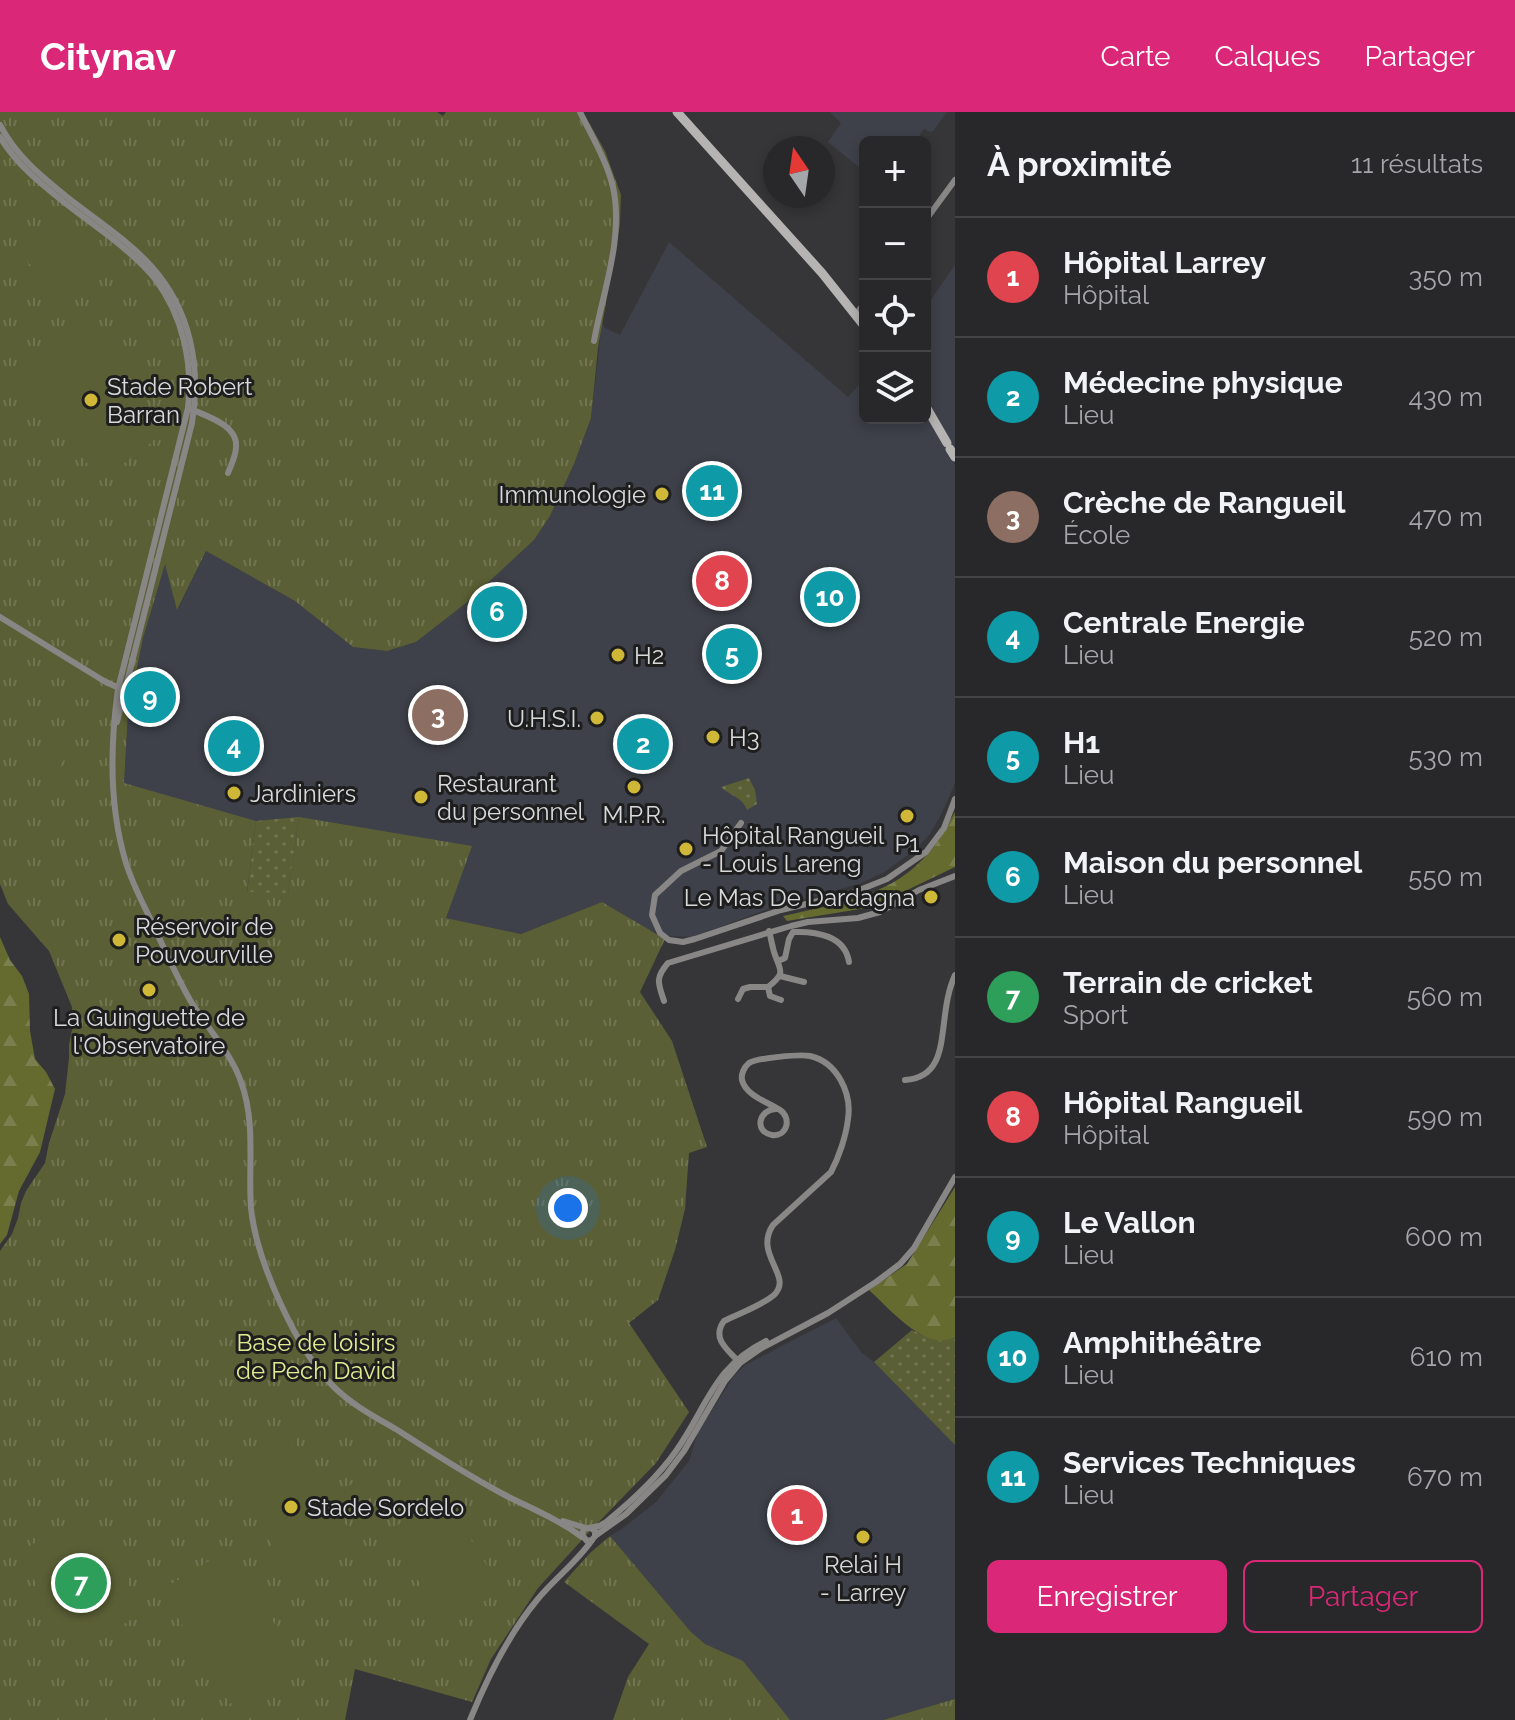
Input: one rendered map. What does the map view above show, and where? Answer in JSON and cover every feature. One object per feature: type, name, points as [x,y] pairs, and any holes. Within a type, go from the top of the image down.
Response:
[{"type":"street","points":[[580,112],[611,179],[615,207],[613,256],[594,341]]},
{"type":"street","points":[[677,112],[822,273],[859,320]]},
{"type":"street","points":[[0,125],[33,170],[140,255],[165,284],[184,318],[190,338],[196,375],[191,409],[121,690],[114,733],[116,817],[127,864],[180,982],[241,1081],[247,1109],[251,1209],[266,1270],[307,1352],[323,1375],[345,1396],[457,1468],[552,1518],[587,1541],[594,1538]]},
{"type":"street","points":[[0,137],[28,173],[118,245],[156,280],[182,333],[191,409]]},
{"type":"street","points":[[931,213],[955,180]]},
{"type":"street","points":[[855,315],[859,310]]},
{"type":"street","points":[[191,409],[225,426],[235,437],[235,453],[228,473]]},
{"type":"street","points":[[931,415],[951,450]]},
{"type":"street","points":[[0,617],[121,690]]},
{"type":"street","points":[[741,823],[721,851],[681,871],[655,895],[652,915],[660,933],[669,940],[683,942],[695,939],[781,910],[852,893],[887,879],[926,852],[944,828],[955,799]]},
{"type":"street","points":[[664,1001],[658,984],[660,973],[668,963],[769,931],[880,912],[919,890],[955,876]]},
{"type":"street","points":[[738,999],[743,989],[768,987],[780,976],[782,969],[769,931]]},
{"type":"street","points":[[778,961],[785,958],[793,932],[804,932],[839,941],[847,951],[849,962]]},
{"type":"street","points":[[953,1025],[951,986],[955,975]]},
{"type":"street","points":[[780,976],[804,982]]},
{"type":"street","points":[[768,987],[770,996],[781,1000]]},
{"type":"street","points":[[738,1361],[720,1340],[720,1325],[778,1291],[781,1284],[769,1255],[767,1233],[831,1172],[849,1108],[836,1071],[824,1061],[811,1056],[798,1055],[749,1063],[744,1068],[742,1081],[746,1087],[784,1113],[787,1121],[785,1129],[778,1134],[765,1132],[760,1124],[762,1115],[757,1097]]},
{"type":"street","points":[[905,1080],[933,1076]]},
{"type":"street","points":[[762,1115],[769,1109],[777,1109]]},
{"type":"street","points":[[578,1556],[583,1531],[599,1526],[617,1513],[664,1468],[720,1378],[738,1361],[828,1313],[900,1264],[914,1248],[955,1177]]},
{"type":"street","points":[[470,1720],[490,1674],[530,1610],[594,1538],[626,1514],[675,1465],[738,1361]]},
{"type":"street","points":[[552,1518],[595,1531],[594,1538]]},
{"type":"shaded area","points":[[830,112],[947,112],[933,131],[924,129],[919,136],[859,136],[859,167],[835,148],[835,136],[832,136],[841,123]]},
{"type":"shaded area","points":[[669,242],[848,397],[859,385],[859,424],[931,424],[931,299],[955,265],[955,455],[951,457],[955,464],[955,783],[930,834],[916,849],[883,873],[859,884],[768,909],[693,937],[669,936],[649,930],[602,902],[521,934],[446,918],[471,846],[288,894],[247,893],[124,783],[128,713],[143,638],[165,562],[178,609],[206,551],[295,601],[353,647],[387,651],[416,642],[466,603],[534,540],[550,516],[591,418],[602,323],[605,328],[620,335]]},
{"type":"shaded area","points":[[836,1318],[862,1353],[955,1445],[955,1699],[883,1720],[790,1720],[728,1654],[705,1644],[691,1632],[610,1536],[656,1502],[689,1461],[698,1432],[734,1376],[745,1365]]},
{"type":"green space","name":"Base de loisirs de Pech David","points":[[0,112],[437,112],[443,116],[446,112],[583,112],[605,151],[621,195],[620,224],[598,348],[591,418],[550,516],[534,540],[466,603],[416,642],[387,651],[353,647],[295,601],[206,551],[177,610],[165,564],[143,638],[128,713],[124,783],[256,821],[247,892],[288,893],[299,817],[472,846],[446,918],[521,934],[602,902],[665,939],[640,992],[672,1041],[707,1147],[689,1153],[685,1209],[658,1300],[629,1323],[689,1412],[656,1463],[538,1588],[491,1659],[472,1702],[355,1669],[345,1720],[0,1720],[0,1251],[12,1234],[26,1191],[45,1163],[65,1094],[73,1025],[72,1007],[49,951],[8,904],[0,884]]},
{"type":"green space","points":[[64,230],[95,267],[58,298],[27,261]]},
{"type":"green space","name":"Stade Robert Barran","points":[[80,319],[167,430],[101,481],[15,370]]},
{"type":"green space","points":[[50,733],[71,751],[49,779],[27,762]]},
{"type":"green space","points":[[749,778],[757,804],[747,810],[739,799],[721,787]]},
{"type":"green space","points":[[955,812],[955,867],[872,907],[787,921],[783,916],[864,896],[900,878],[932,849]]},
{"type":"green space","points":[[299,817],[288,894],[247,893],[256,821]]},
{"type":"green space","points":[[0,937],[29,994],[30,1031],[35,1059],[55,1089],[40,1152],[19,1191],[7,1235],[0,1244]]},
{"type":"green space","points":[[955,1187],[955,1337],[944,1341],[920,1334],[869,1290],[907,1264]]},
{"type":"green space","points":[[912,1330],[939,1340],[955,1337],[955,1445],[874,1362]]},
{"type":"green space","name":"Stade Sordelo","points":[[292,1439],[353,1536],[342,1546],[291,1575],[230,1477],[260,1455]]},
{"type":"green space","points":[[370,1472],[378,1484],[358,1498],[349,1486]]},
{"type":"green space","points":[[444,1497],[502,1590],[445,1625],[388,1531]]},
{"type":"green space","points":[[85,1513],[144,1612],[77,1652],[18,1553]]},
{"type":"green space","points":[[610,1536],[691,1632],[705,1644],[743,1661],[790,1720],[613,1720],[628,1677],[649,1644],[564,1582]]},
{"type":"green space","points":[[229,1549],[298,1662],[230,1704],[161,1590]]},
{"type":"green space","points":[[955,1699],[955,1720],[883,1720]]},
{"type":"place","name":"Stade Robert Barran","points":[[91,400]]},
{"type":"place","name":"Services Techniques","points":[[712,491]]},
{"type":"place","name":"Immunologie","points":[[662,494]]},
{"type":"place","name":"Hôpital Rangueil","points":[[722,581]]},
{"type":"place","name":"Amphithéâtre","points":[[830,597]]},
{"type":"place","name":"Maison du personnel","points":[[497,612]]},
{"type":"place","name":"H1","points":[[732,654]]},
{"type":"place","name":"H2","points":[[618,655]]},
{"type":"place","name":"Le Vallon","points":[[150,697]]},
{"type":"place","name":"Crèche de Rangueil","points":[[438,715]]},
{"type":"place","name":"U.H.S.I.","points":[[597,718]]},
{"type":"place","name":"H3","points":[[713,737]]},
{"type":"place","name":"Médecine physique","points":[[643,744]]},
{"type":"place","name":"Centrale Energie","points":[[234,746]]},
{"type":"place","name":"M.P.R.","points":[[634,787]]},
{"type":"place","name":"Jardiniers","points":[[234,793]]},
{"type":"place","name":"Restaurant du personnel","points":[[421,797]]},
{"type":"place","name":"P1","points":[[907,816]]},
{"type":"place","name":"Hôpital Rangueil - Louis Lareng","points":[[686,849]]},
{"type":"place","name":"Le Mas De Dardagna","points":[[931,897]]},
{"type":"place","name":"Réservoir de Pouvourville","points":[[119,940]]},
{"type":"place","name":"La Guinguette de l'Observatoire","points":[[149,990]]},
{"type":"place","name":"Stade Sordelo","points":[[291,1507]]},
{"type":"place","name":"Hôpital Larrey","points":[[797,1515]]},
{"type":"place","name":"Relai H - Larrey","points":[[863,1537]]},
{"type":"place","name":"Terrain de cricket","points":[[81,1583]]}]
